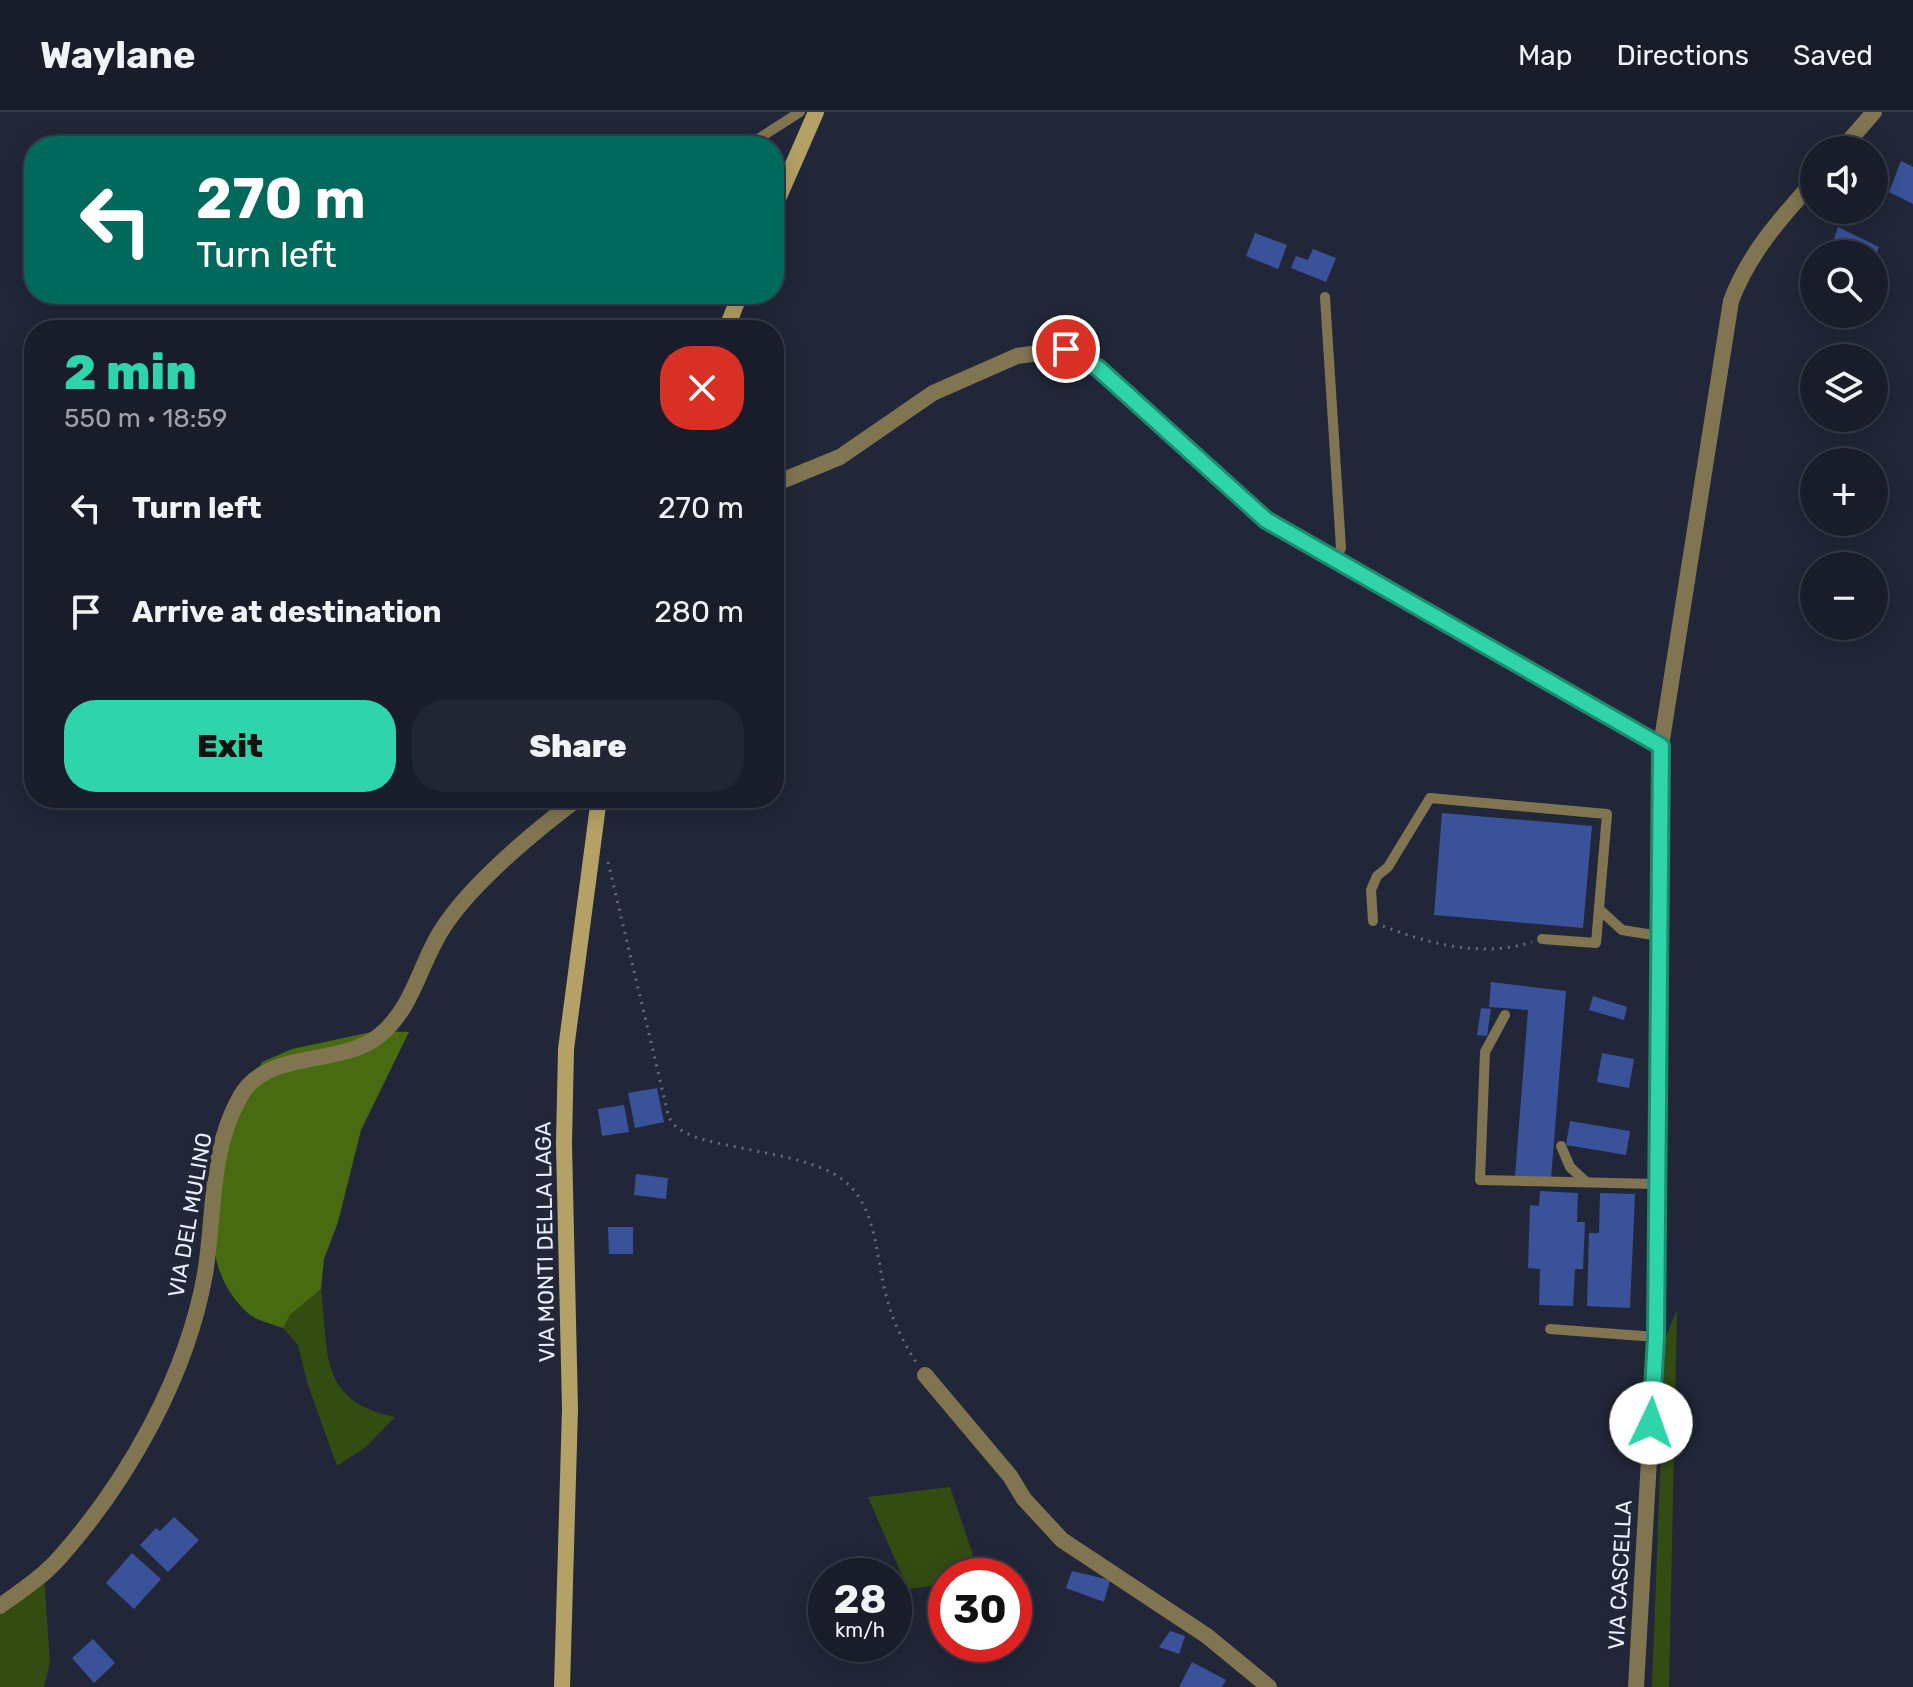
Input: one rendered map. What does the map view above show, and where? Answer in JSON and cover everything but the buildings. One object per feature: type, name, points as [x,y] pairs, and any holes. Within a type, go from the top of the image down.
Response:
[{"type":"street","points":[[784,185],[816,112]]},
{"type":"street","points":[[1853,136],[1874,112]]},
{"type":"street","name":"VIA CASCELLA","points":[[1636,1687],[1656,1337],[1661,746],[1731,301],[1743,269],[1764,238],[1800,197]]},
{"type":"street","points":[[784,480],[840,457],[933,393],[1017,356],[1066,349],[1098,368],[1266,520],[1661,746]]},
{"type":"street","name":"VIA DEL MULINO","points":[[0,1606],[60,1557],[112,1488],[154,1417],[197,1308],[207,1258],[215,1175],[230,1119],[246,1088],[270,1071],[349,1053],[379,1036],[409,1000],[432,948],[452,914],[522,846],[567,808]]},
{"type":"street","name":"VIA MONTI DELLA LAGA","points":[[562,1687],[570,1409],[564,1135],[566,1049],[598,808]]},
{"type":"street","points":[[925,1375],[1010,1476],[1024,1499],[1062,1540],[1207,1636],[1269,1687]]},
{"type":"lane","points":[[763,136],[800,112]]},
{"type":"lane","points":[[1325,297],[1341,548],[1335,560]]},
{"type":"lane","points":[[1373,921],[1371,890],[1377,876],[1388,867],[1430,798],[1607,814],[1596,943],[1542,939]]},
{"type":"lane","points":[[1599,909],[1622,930],[1659,936]]},
{"type":"lane","points":[[1505,1015],[1485,1052],[1477,1174],[1480,1180],[1657,1184]]},
{"type":"lane","points":[[1561,1146],[1570,1167],[1585,1181]]},
{"type":"lane","points":[[1550,1329],[1656,1337]]},
{"type":"path","points":[[607,860],[672,1124],[699,1139],[809,1164],[839,1177],[854,1188],[871,1217],[885,1292],[896,1325],[925,1375]]},
{"type":"path","points":[[1373,921],[1424,942],[1476,949],[1522,945],[1542,939]]},
{"type":"green space","points":[[376,1031],[409,1032],[361,1130],[338,1222],[324,1259],[321,1289],[290,1315],[283,1328],[249,1314],[227,1288],[216,1258],[213,1225],[224,1156],[262,1062],[292,1049]]},
{"type":"green space","points":[[321,1289],[328,1354],[340,1387],[370,1410],[395,1417],[366,1447],[337,1466],[308,1385],[298,1345],[283,1328],[290,1315]]},
{"type":"green space","points":[[1677,1310],[1669,1687],[1652,1687],[1665,1339]]},
{"type":"green space","points":[[950,1487],[974,1558],[928,1558],[928,1586],[912,1588],[912,1558],[895,1558],[868,1497]]},
{"type":"green space","points":[[44,1576],[50,1663],[44,1687],[0,1687],[0,1609]]},
{"type":"route","points":[[1066,349],[1098,368],[1266,520],[1661,746],[1656,1337],[1651,1423]]}]
